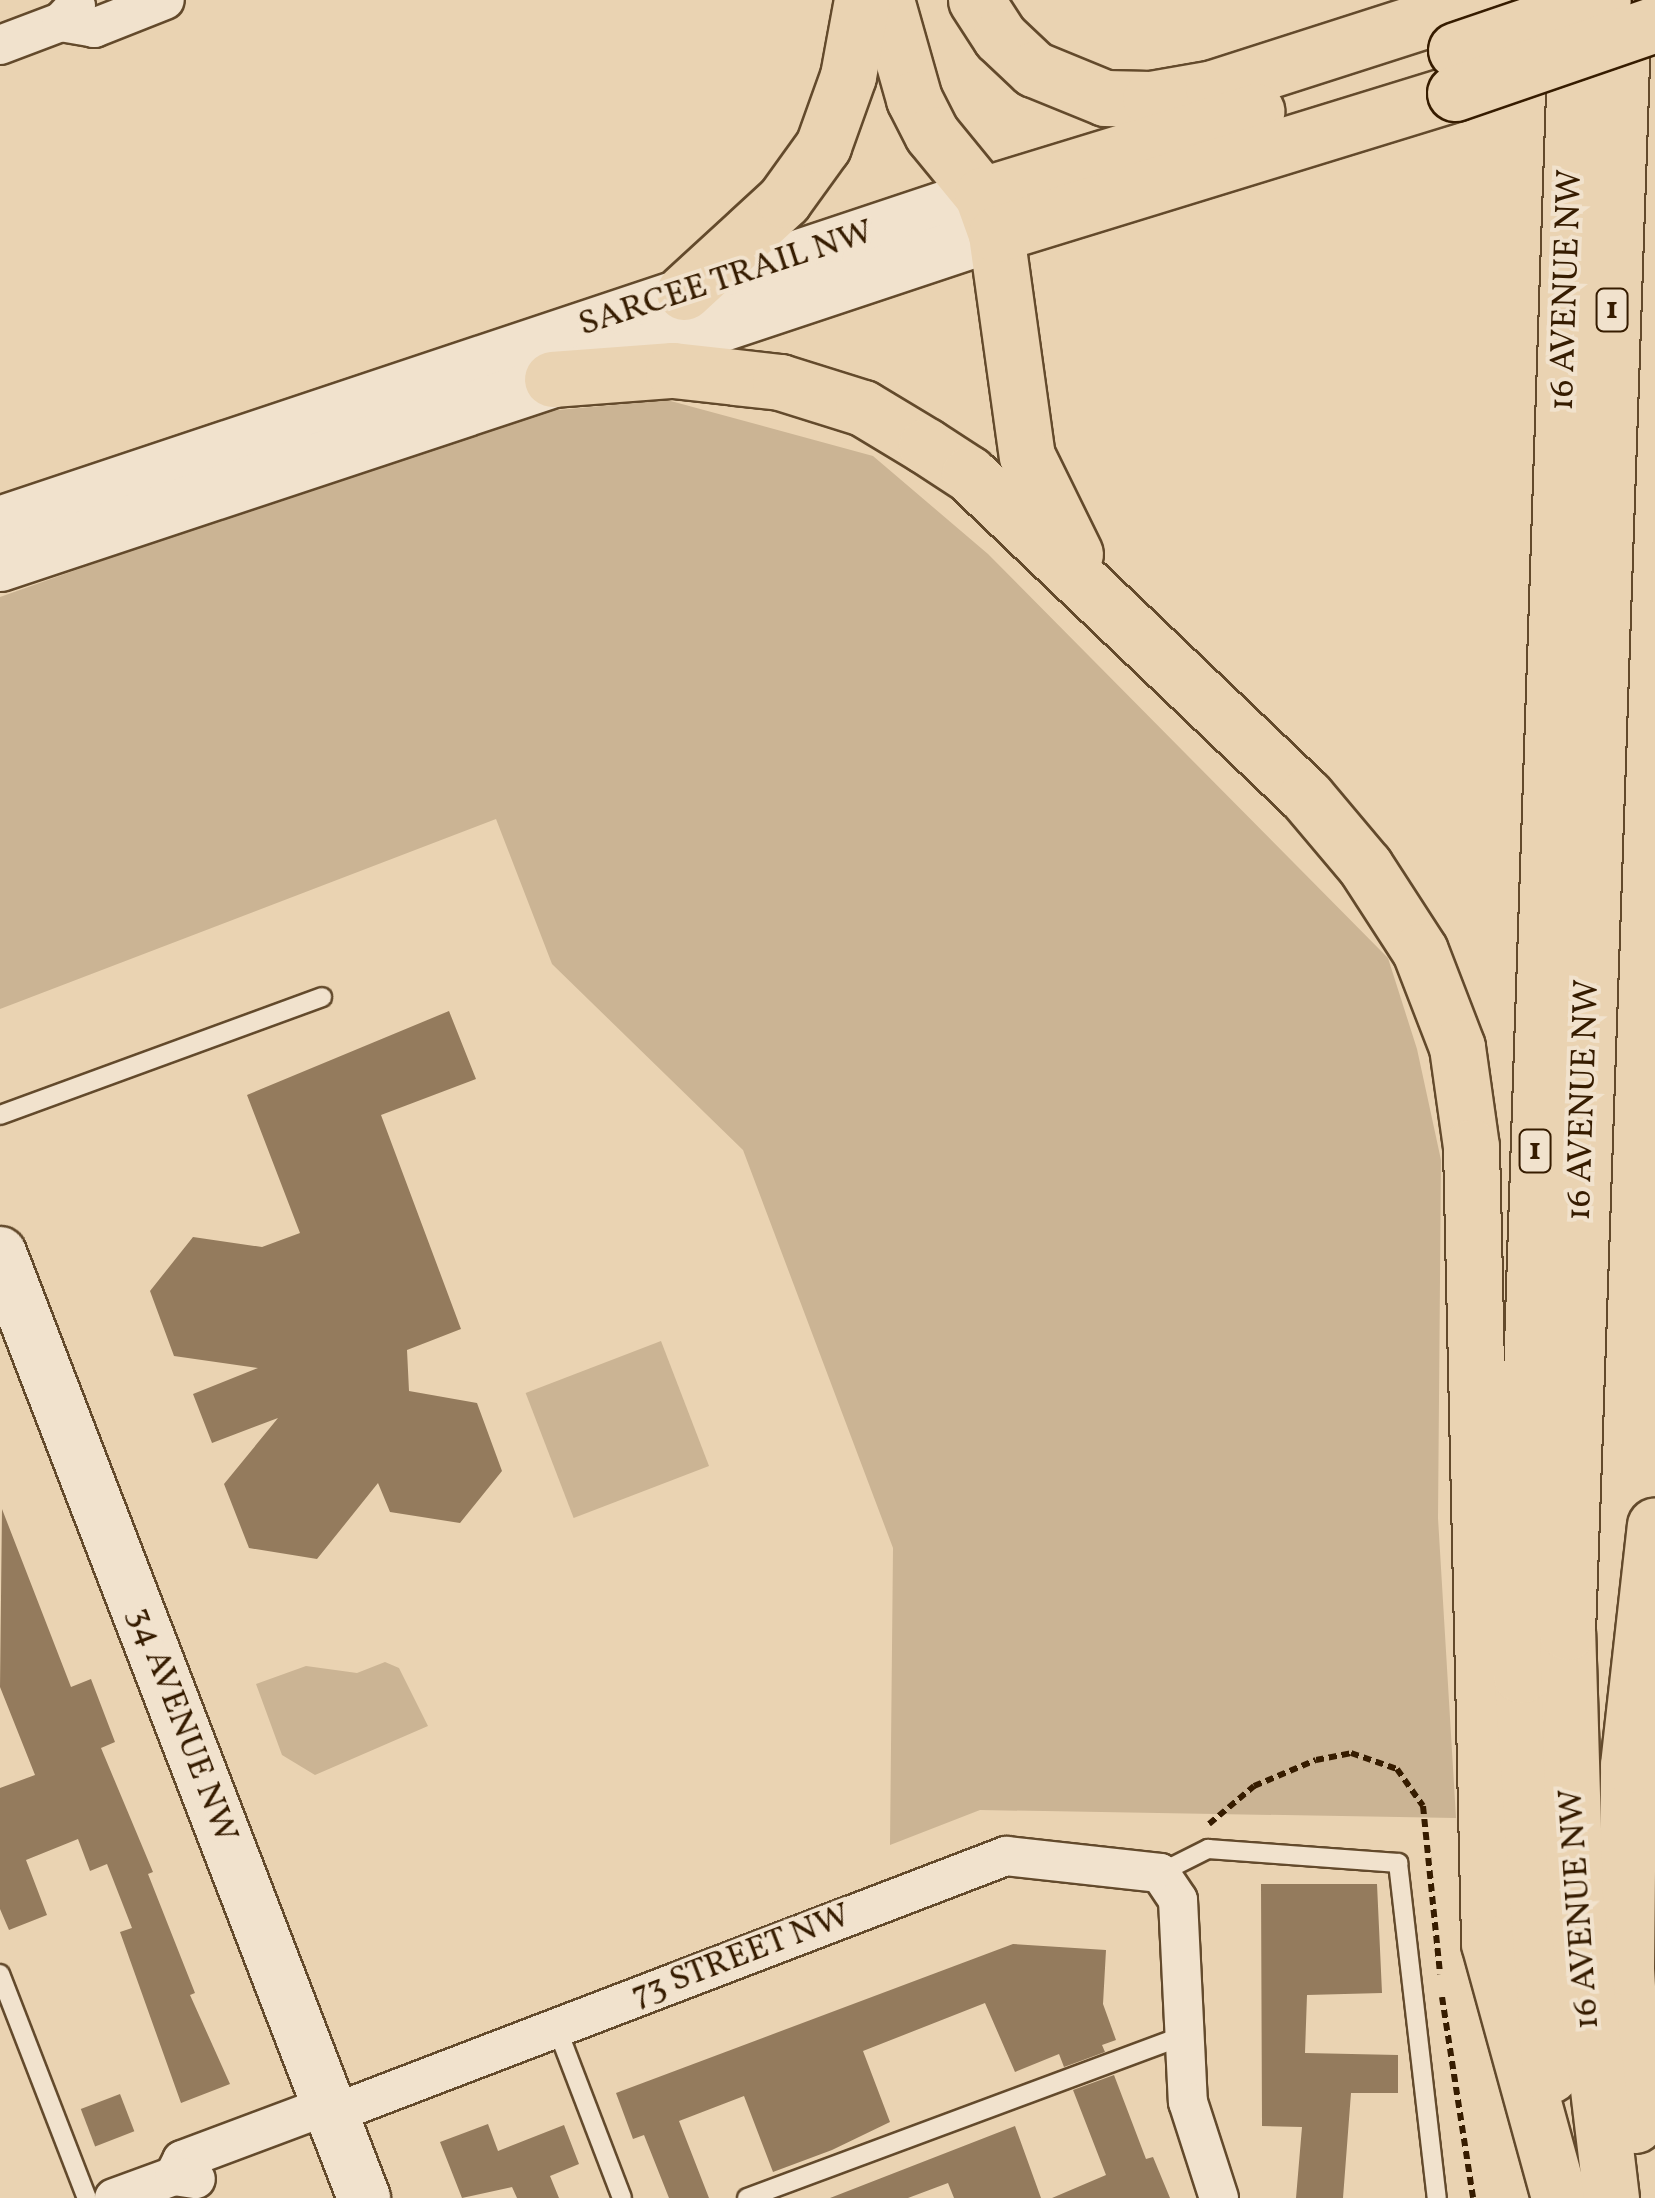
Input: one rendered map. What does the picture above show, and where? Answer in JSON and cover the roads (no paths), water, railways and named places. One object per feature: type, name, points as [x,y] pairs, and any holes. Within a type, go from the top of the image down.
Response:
[{"type":"highway","points":[[684,292],[784,200],[823,146],[848,76],[862,0]]},
{"type":"highway","points":[[886,0],[914,99],[932,134],[989,214],[1018,414],[1044,500],[1095,584],[1206,702]]},
{"type":"highway","points":[[976,0],[1000,37],[1034,69],[1104,98],[1213,88],[1464,38],[1603,0]]},
{"type":"highway","points":[[1564,0],[1597,94]]},
{"type":"highway","name":"16 AVENUE NW","points":[[1577,0],[1597,94],[1566,1632],[1575,1896],[1611,2198]]},
{"type":"highway","points":[[1597,94],[1627,0]]},
{"type":"highway","points":[[1464,38],[1655,24]]},
{"type":"highway","name":"SARCEE TRAIL NW","points":[[989,214],[1464,38]]},
{"type":"highway","name":"16 AVENUE NW","points":[[1559,2198],[1522,1675],[1597,94]]},
{"type":"highway","points":[[552,379],[727,374],[864,408],[969,474],[1306,796],[1365,866],[1420,951],[1456,1048],[1471,1146],[1489,1943],[1559,2198]]},
{"type":"highway","points":[[1642,2198],[1628,2017],[1627,1804],[1655,1526]]},
{"type":"street","points":[[0,45],[72,11],[94,28],[166,0]]},
{"type":"street","name":"SARCEE TRAIL NW","points":[[0,522],[684,292],[989,214]]},
{"type":"street","name":"SARCEE TRAIL NW","points":[[0,566],[552,379],[989,214]]},
{"type":"street","name":"34 AVENUE NW","points":[[0,1253],[364,2198]]},
{"type":"street","name":"73 STREET NW","points":[[114,2198],[174,2176],[182,2160],[308,2113],[332,2114],[1006,1856],[1160,1874]]},
{"type":"street","points":[[1160,1874],[1178,1900],[1181,2038],[1188,2102],[1219,2198]]},
{"type":"lane","points":[[0,1115],[322,997]]},
{"type":"lane","points":[[1160,1874],[1208,1849],[1398,1863],[1437,2198]]},
{"type":"lane","points":[[0,1974],[87,2198]]},
{"type":"lane","points":[[556,2026],[622,2198]]},
{"type":"lane","points":[[747,2198],[1181,2038]]}]
